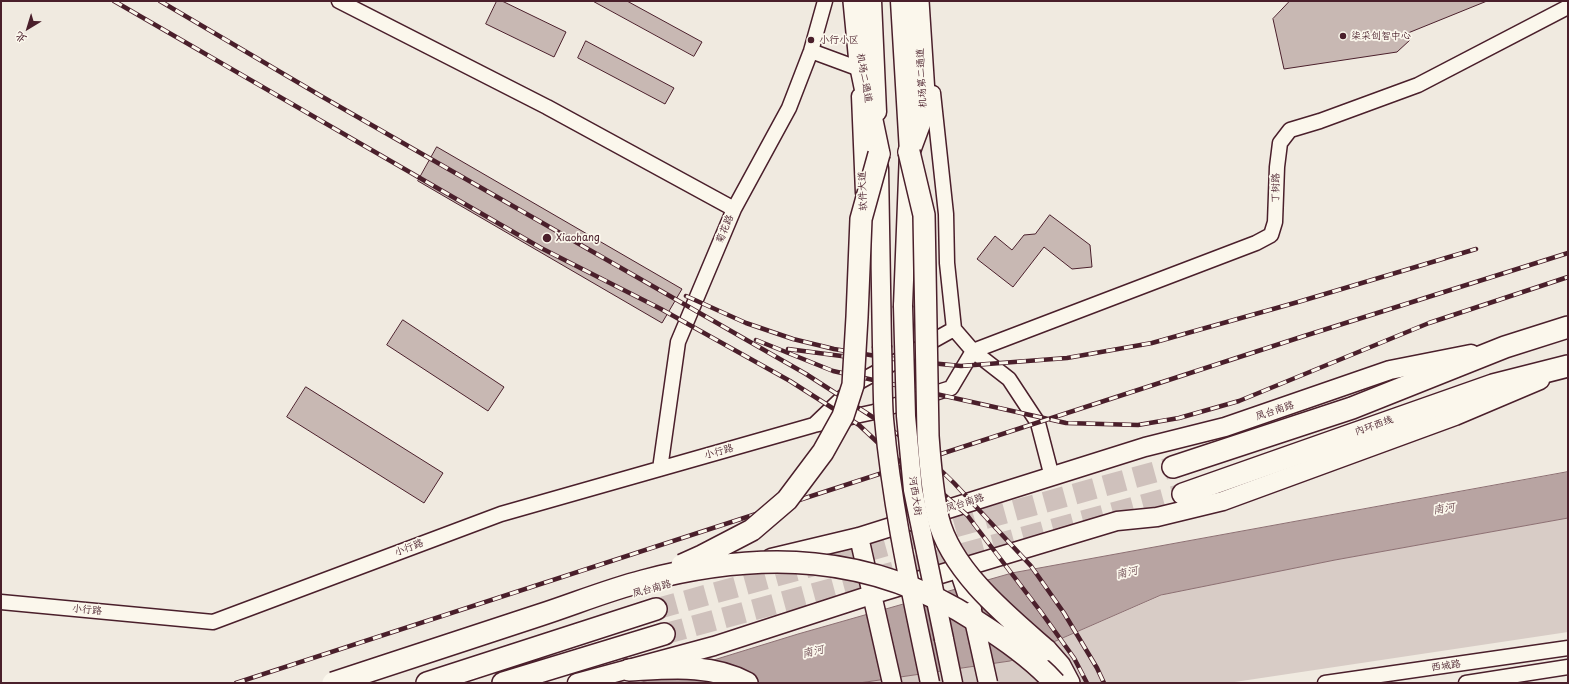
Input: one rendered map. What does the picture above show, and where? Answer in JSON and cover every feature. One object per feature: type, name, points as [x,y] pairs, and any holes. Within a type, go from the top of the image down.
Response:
[{"type":"highway","name":"机场二通道","points":[[854,1],[860,64],[879,154]]},
{"type":"highway","name":"机场第二通道","points":[[909,152],[925,109],[918,1]]},
{"type":"highway","points":[[909,152],[924,215],[928,436],[930,470],[938,519],[946,538],[970,576],[990,600],[1046,650],[1060,666],[1069,683]]},
{"type":"highway","points":[[333,683],[643,581],[702,556],[752,530],[787,500],[822,452],[843,416],[853,385],[861,219],[879,154]]},
{"type":"highway","name":"凤台南路","points":[[1505,347],[1568,327]]},
{"type":"highway","points":[[1173,467],[1352,408],[1505,347]]},
{"type":"highway","name":"内环西线","points":[[1183,494],[1493,385],[1568,367]]},
{"type":"highway","points":[[643,581],[705,568],[755,562],[797,562],[848,567],[900,582],[948,603],[999,636],[1040,667],[1055,683]]},
{"type":"highway","name":"凤台南路","points":[[427,683],[656,608]]},
{"type":"highway","points":[[503,683],[664,634]]},
{"type":"highway","points":[[629,670],[690,667],[717,672],[746,683]]},
{"type":"main road","name":"软件大道","points":[[872,1],[879,154],[882,346]]},
{"type":"main road","points":[[900,1],[909,152]]},
{"type":"main road","name":"河西大街","points":[[909,152],[903,306],[906,416],[913,490],[953,683]]},
{"type":"main road","name":"河西大街","points":[[882,346],[884,418],[891,483],[906,572],[930,683]]},
{"type":"main road","name":"凤台南路","points":[[362,683],[639,592],[859,537],[1145,447],[1226,427],[1390,370],[1505,347]]},
{"type":"main road","points":[[577,683],[714,646],[1117,521],[1157,517],[1223,501],[1455,416],[1568,367]]},
{"type":"main road","points":[[943,510],[959,569],[972,609],[988,683]]},
{"type":"main road","points":[[859,537],[878,629],[892,683]]},
{"type":"street","points":[[340,1],[547,107],[734,209]]},
{"type":"street","name":"菊花路","points":[[660,469],[678,342],[734,209],[788,108],[811,51],[825,1]]},
{"type":"street","name":"软件大道","points":[[846,1],[857,68],[862,143],[866,316],[859,382]]},
{"type":"street","points":[[922,1],[927,34],[946,214],[946,263],[954,329],[973,351],[1009,379],[1038,423],[1052,477]]},
{"type":"street","name":"丁树路","points":[[973,351],[1256,243],[1271,235],[1275,222],[1277,167],[1280,143],[1290,130],[1320,121],[1418,84],[1568,7]]},
{"type":"street","points":[[811,51],[857,68]]},
{"type":"street","name":"小行路","points":[[814,425],[859,382],[954,329]]},
{"type":"street","name":"小行路","points":[[1,602],[213,622],[501,514],[814,425],[874,412],[951,388],[973,351]]},
{"type":"street","name":"西城路","points":[[1325,683],[1568,648]]},
{"type":"street","name":"西城路","points":[[1466,683],[1568,666]]},
{"type":"shaded area","points":[[1568,518],[1568,632],[1228,683],[859,683],[1010,661],[1165,594],[1335,560]]},
{"type":"water","name":"南河","points":[[1568,472],[1568,518],[1335,560],[1161,595],[1010,661],[859,683],[639,683],[798,634],[1012,573]]},
{"type":"building","points":[[497,1],[502,1],[566,32],[554,57],[486,24]]},
{"type":"building","points":[[593,1],[627,1],[702,42],[694,56]]},
{"type":"building","name":"柒采创智中心","points":[[1290,1],[1487,1],[1408,33],[1410,40],[1397,52],[1284,69],[1273,19]]},
{"type":"building","points":[[586,41],[674,88],[665,104],[578,58]]},
{"type":"building","points":[[437,147],[682,289],[662,323],[418,181]]},
{"type":"building","points":[[1050,215],[1090,245],[1092,267],[1072,269],[1044,247],[1013,287],[977,259],[995,236],[1012,250],[1024,235],[1035,234]]},
{"type":"building","points":[[403,320],[504,387],[488,411],[387,345]]},
{"type":"building","points":[[306,387],[443,473],[424,503],[287,417]]},
{"type":"tunnel","points":[[656,609],[1173,467]]},
{"type":"tunnel","points":[[664,634],[1183,494]]},
{"type":"railway","points":[[114,1],[541,248],[661,309],[790,381],[859,425],[891,455],[932,484],[967,515],[1074,658],[1087,683]]},
{"type":"railway","points":[[160,1],[321,96],[806,374],[885,425],[922,452],[954,483],[1031,566],[1064,613],[1097,668],[1104,683]]},
{"type":"railway","points":[[686,296],[746,323],[793,339],[834,349],[900,360],[961,366],[1067,358],[1152,343],[1298,302],[1476,249]]},
{"type":"railway","points":[[236,683],[1301,337],[1568,253]]},
{"type":"railway","points":[[756,340],[833,371],[1066,423],[1138,425],[1179,418],[1239,401],[1429,323],[1568,277]]},
{"type":"railway","points":[[788,349],[849,357]]},
{"type":"place","name":"柒采创智中心","points":[[1343,36]]},
{"type":"place","name":"小行小区","points":[[811,40]]},
{"type":"place","name":"Xiaohang","points":[[547,238]]}]
